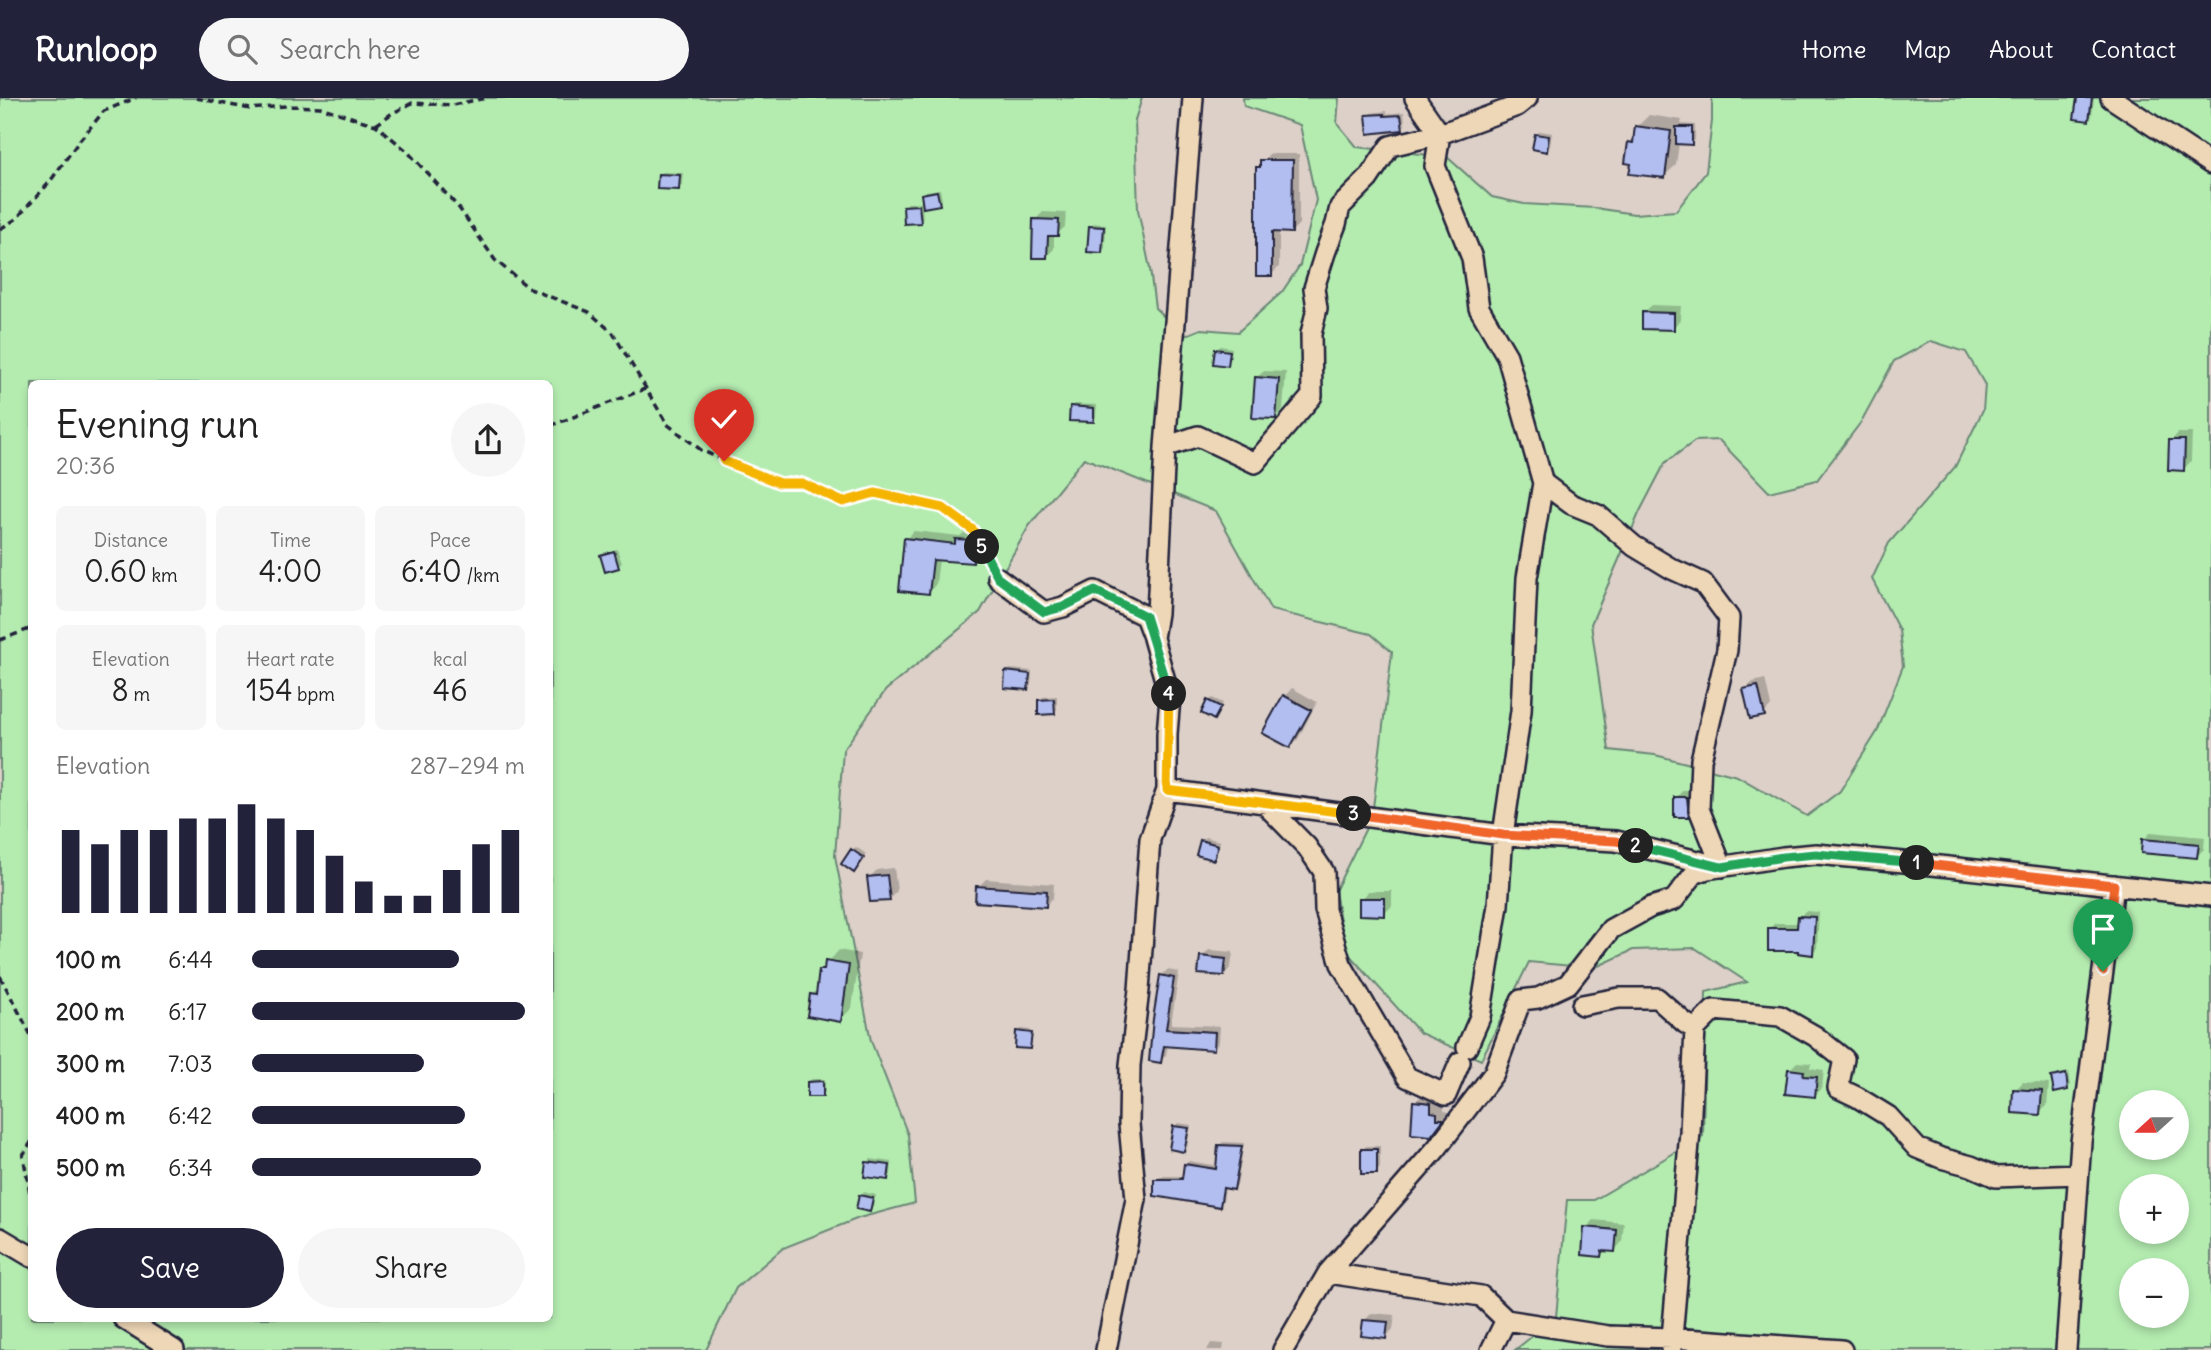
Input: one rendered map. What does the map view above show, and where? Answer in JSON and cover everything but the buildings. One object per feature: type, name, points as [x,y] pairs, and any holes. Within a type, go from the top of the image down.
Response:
[{"type":"street","points":[[1153,638],[1157,613],[1165,447],[1193,98]]},
{"type":"street","points":[[1265,804],[1307,848],[1324,872],[1325,910],[1341,964],[1407,1077],[1446,1095],[1480,1017],[1498,905],[1503,835],[1521,710],[1527,578],[1543,483],[1507,356],[1479,308],[1472,258],[1435,166],[1440,134],[1415,98]]},
{"type":"street","points":[[1165,447],[1198,436],[1255,463],[1312,396],[1311,334],[1317,308],[1314,288],[1340,207],[1368,179],[1390,146],[1440,134],[1517,106],[1527,98]]},
{"type":"street","points":[[2111,98],[2211,163]]},
{"type":"street","points":[[1543,483],[1571,504],[1598,515],[1634,547],[1703,583],[1729,618],[1727,650],[1701,760],[1699,809],[1722,867]]},
{"type":"street","points":[[998,578],[1044,612],[1063,607],[1095,591],[1145,616],[1170,698],[1167,790],[1150,839],[1139,990],[1130,1065],[1129,1124],[1136,1199],[1106,1350]]},
{"type":"street","points":[[1167,790],[1503,835],[1616,841],[1722,867]]},
{"type":"street","points":[[1283,1350],[1328,1273],[1437,1148],[1494,1073],[1521,1000],[1538,998],[1568,984],[1611,929],[1651,907],[1674,900],[1694,874],[1783,857],[1816,854],[2211,896]]},
{"type":"street","points":[[2066,1350],[2081,1142],[2114,885]]},
{"type":"street","points":[[1582,1005],[1619,998],[1657,998],[1695,1029]]},
{"type":"street","points":[[1671,1344],[1690,1132],[1695,1029],[1714,1010],[1780,1016],[1815,1036],[1844,1059],[1838,1088],[1888,1116],[1917,1148],[1996,1177],[2078,1174]]},
{"type":"street","points":[[0,1238],[28,1255]]},
{"type":"street","points":[[1328,1273],[1481,1296],[1506,1320],[1608,1336],[1671,1344],[1842,1350]]},
{"type":"street","points":[[1491,1350],[1506,1320]]},
{"type":"street","points":[[129,1322],[174,1350]]},
{"type":"path","points":[[0,229],[16,219],[49,183],[104,111],[136,98]]},
{"type":"path","points":[[196,98],[250,109],[320,107],[376,125],[407,151],[459,208],[495,260],[530,289],[589,312],[613,333],[667,424],[701,450],[755,475],[779,483],[802,483],[843,502],[875,493],[943,508],[973,530],[998,578]]},
{"type":"path","points":[[376,125],[412,103],[452,105],[486,98]]},
{"type":"path","points":[[553,425],[646,388]]},
{"type":"path","points":[[0,633],[2,639],[28,629]]},
{"type":"path","points":[[0,976],[28,1029]]},
{"type":"path","points":[[28,1147],[23,1155],[28,1182]]},
{"type":"green space","points":[[0,98],[1142,98],[1135,120],[1138,210],[1155,308],[1184,336],[1201,329],[1238,332],[1282,292],[1300,265],[1316,200],[1300,125],[1244,106],[1243,98],[1339,98],[1337,123],[1357,147],[1447,157],[1492,197],[1524,204],[1595,208],[1634,214],[1676,211],[1706,172],[1712,98],[2211,98],[2211,1350],[1515,1350],[1556,1317],[1567,1200],[1594,1200],[1703,1136],[1706,992],[1747,982],[1695,948],[1633,950],[1594,968],[1529,962],[1481,1060],[1420,1033],[1345,950],[1335,891],[1372,816],[1392,652],[1371,634],[1271,610],[1216,511],[1084,458],[1029,526],[980,612],[886,690],[843,750],[835,856],[871,1041],[908,1135],[915,1203],[859,1218],[783,1248],[736,1288],[706,1350],[0,1350]],"holes":[[[1931,341],[1966,352],[1985,385],[1983,410],[1955,467],[1889,543],[1872,579],[1899,630],[1903,666],[1877,732],[1840,791],[1807,816],[1737,776],[1655,755],[1609,750],[1591,624],[1640,511],[1665,463],[1695,441],[1719,440],[1769,492],[1817,480],[1861,422],[1894,361]]]},
{"type":"route","points":[[724,461],[779,483],[802,483],[843,502],[875,493],[943,508],[973,530],[998,578],[1044,612],[1063,607],[1095,591],[1145,616],[1170,698],[1167,790],[1503,835],[1616,841],[1722,867],[1816,854],[2114,885],[2103,971]]}]
